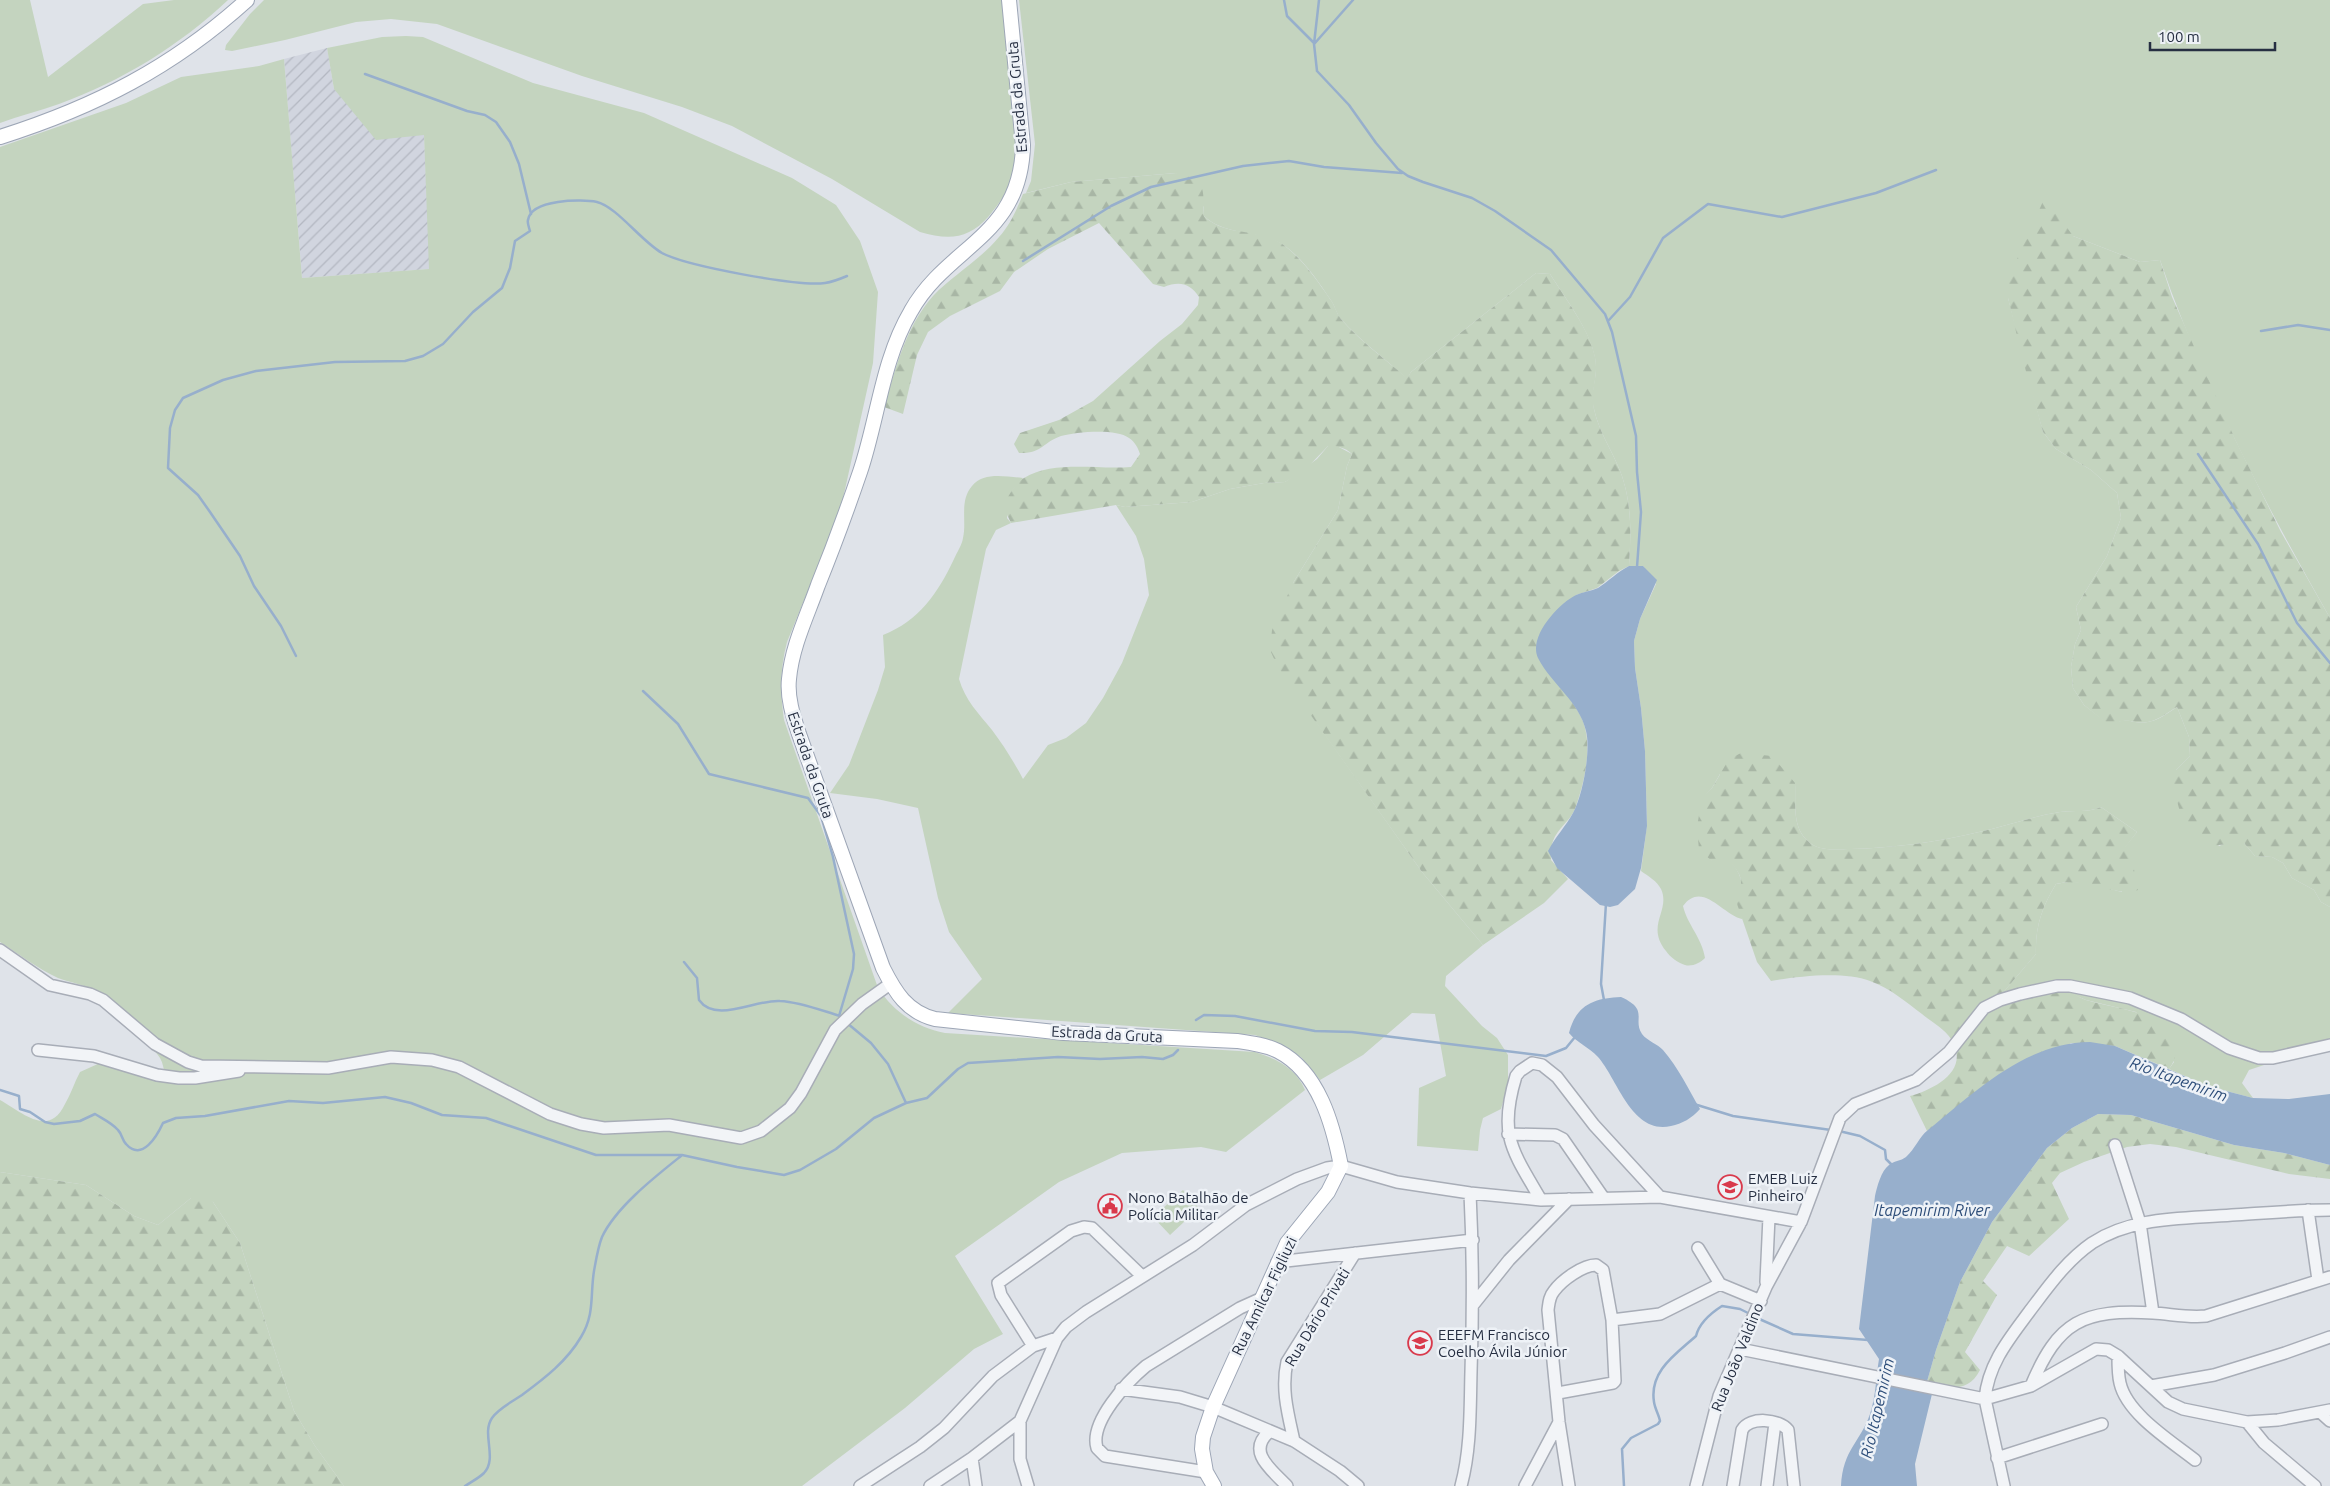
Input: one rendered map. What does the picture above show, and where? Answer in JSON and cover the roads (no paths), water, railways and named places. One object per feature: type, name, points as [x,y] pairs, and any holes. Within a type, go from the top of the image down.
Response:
[{"type":"main road","points":[[0,137],[74,111],[144,76],[202,38],[247,0]]},
{"type":"main road","name":"Estrada da Gruta","points":[[1009,0],[1022,117],[1023,161],[1016,187],[991,229],[925,288],[902,327],[886,373],[861,471],[806,613],[792,657],[788,680],[789,697],[796,725],[874,944],[890,984],[908,1007],[921,1016],[935,1019],[1064,1034],[1237,1041],[1279,1051],[1296,1064],[1323,1104],[1341,1166]]},
{"type":"main road","name":"Rua Amilcar Figliuzi","points":[[1206,1472],[1203,1461],[1203,1437],[1256,1300],[1298,1227],[1328,1192],[1341,1166]]},
{"type":"main road","points":[[1206,1472],[1214,1486]]},
{"type":"street","points":[[0,950],[50,985],[90,994],[103,1000],[155,1044],[188,1062],[215,1066],[328,1068],[391,1058],[432,1060],[459,1067],[550,1114],[581,1124],[604,1128],[668,1125],[740,1138],[761,1131],[790,1108],[801,1093],[835,1030],[862,1004],[890,984]]},
{"type":"street","name":"Rua João Valdino","points":[[1696,1486],[1719,1396],[1766,1287],[1800,1222],[1842,1114],[1859,1102],[1916,1080],[1949,1052],[1984,1008],[2020,994],[2057,986],[2083,987],[2130,998],[2181,1018],[2229,1048],[2259,1058],[2273,1058],[2330,1045]]},
{"type":"street","points":[[38,1050],[94,1056],[158,1075],[180,1078],[220,1075],[260,1066]]},
{"type":"street","points":[[1540,1200],[1512,1148],[1508,1134],[1508,1119],[1516,1076],[1525,1066],[1532,1063],[1542,1065],[1557,1077],[1594,1125],[1660,1197]]},
{"type":"street","points":[[1508,1134],[1555,1135],[1567,1143],[1603,1198]]},
{"type":"street","points":[[2115,1145],[2140,1223],[2153,1313]]},
{"type":"street","points":[[1028,1486],[1020,1459],[1020,1421],[1057,1338],[1066,1327],[1086,1312],[1193,1245],[1231,1214],[1260,1197],[1327,1168],[1341,1166],[1397,1182],[1470,1193],[1540,1200],[1660,1197],[1800,1222]]},
{"type":"street","points":[[1461,1486],[1469,1443],[1473,1304],[1473,1240],[1470,1193]]},
{"type":"street","points":[[1473,1304],[1514,1255],[1569,1199]]},
{"type":"street","points":[[2030,1386],[2042,1359],[2056,1339],[2074,1323],[2089,1317],[2112,1313],[2153,1313],[2189,1318],[2206,1316],[2324,1278],[2308,1210]]},
{"type":"street","points":[[2004,1486],[1985,1398],[1986,1385],[1999,1355],[2062,1269],[2094,1242],[2140,1223],[2308,1210],[2330,1210]]},
{"type":"street","name":"Rua João Valdino","points":[[1766,1287],[1769,1217]]},
{"type":"street","points":[[1033,1346],[1001,1295],[998,1282],[1071,1232],[1084,1227],[1092,1228],[1142,1276]]},
{"type":"street","points":[[1277,1262],[1473,1240]]},
{"type":"street","points":[[1698,1248],[1720,1284],[1756,1311]]},
{"type":"street","name":"Rua Dário Privati","points":[[1294,1441],[1286,1405],[1285,1373],[1287,1362],[1355,1253]]},
{"type":"street","points":[[1558,1393],[1613,1383],[1615,1381],[1612,1320],[1600,1266],[1587,1266],[1554,1290],[1549,1299],[1548,1310],[1558,1393],[1559,1422],[1569,1486]]},
{"type":"street","points":[[1612,1320],[1660,1314],[1720,1284]]},
{"type":"street","points":[[1206,1472],[1110,1458],[1100,1452],[1096,1443],[1096,1437],[1111,1403],[1121,1389],[1146,1366],[1256,1300]]},
{"type":"street","points":[[2151,1386],[2214,1374],[2285,1353],[2330,1337]]},
{"type":"street","points":[[860,1486],[932,1439],[993,1376],[1033,1346],[1057,1338]]},
{"type":"street","points":[[1740,1349],[1937,1390],[1985,1398],[2030,1386],[2096,1349],[2108,1350],[2118,1356],[2168,1402],[2183,1409],[2247,1422],[2278,1420],[2325,1411],[2330,1421]]},
{"type":"street","points":[[2118,1356],[2120,1383],[2131,1405],[2144,1419],[2194,1460]]},
{"type":"street","points":[[1121,1389],[1180,1397],[1213,1407],[1294,1441],[1340,1471],[1358,1486]]},
{"type":"street","points":[[930,1486],[972,1458],[1020,1421]]},
{"type":"street","points":[[1526,1486],[1559,1422]]},
{"type":"street","points":[[1733,1486],[1744,1426],[1752,1422],[1775,1423],[1785,1426],[1790,1433],[1794,1486]]},
{"type":"street","points":[[2247,1422],[2264,1443],[2315,1486]]},
{"type":"street","points":[[1767,1486],[1775,1423]]},
{"type":"street","points":[[1997,1458],[2102,1424]]},
{"type":"street","points":[[1269,1432],[1262,1438],[1259,1446],[1260,1453],[1263,1460],[1288,1486]]},
{"type":"street","points":[[972,1458],[976,1486]]},
{"type":"water","points":[[1629,566],[1643,566],[1657,580],[1640,619],[1634,641],[1635,668],[1645,751],[1647,826],[1641,868],[1635,889],[1618,905],[1610,907],[1600,905],[1557,868],[1548,851],[1577,805],[1587,761],[1587,739],[1583,720],[1578,711],[1550,677],[1538,658],[1536,650],[1541,631],[1553,613],[1569,599],[1598,588]]},
{"type":"water","points":[[1621,997],[1638,1010],[1639,1029],[1642,1034],[1661,1048],[1674,1064],[1700,1109],[1683,1122],[1671,1126],[1657,1127],[1646,1122],[1627,1104],[1598,1057],[1569,1033],[1576,1016],[1588,1005],[1602,999]]},
{"type":"water","name":"Itapemirim River","points":[[2090,1042],[2115,1046],[2207,1086],[2253,1098],[2289,1099],[2330,1094],[2330,1165],[2284,1153],[2234,1145],[2131,1115],[2098,1114],[2072,1128],[2047,1148],[1992,1222],[1960,1282],[1926,1385],[1932,1394],[1915,1464],[1917,1486],[1841,1486],[1845,1463],[1866,1424],[1875,1393],[1879,1359],[1859,1329],[1875,1196],[1884,1171],[1891,1164],[1906,1157],[1928,1130],[1964,1100],[2003,1072],[2023,1060],[2044,1051],[2066,1044]]},
{"type":"waterway","points":[[1284,0],[1287,16],[1314,43]]},
{"type":"waterway","points":[[1319,0],[1314,44],[1317,71],[1349,105],[1376,143],[1398,169],[1408,176],[1423,182],[1472,198],[1495,211],[1551,250],[1605,314],[1612,332],[1636,436],[1641,512],[1637,567]]},
{"type":"waterway","points":[[1315,43],[1353,0]]},
{"type":"waterway","points":[[365,74],[467,111],[485,115],[496,122],[510,142],[519,164],[531,214]]},
{"type":"waterway","points":[[1023,261],[1111,206],[1151,187],[1243,166],[1289,161],[1324,167],[1402,173]]},
{"type":"waterway","points":[[1608,321],[1630,297],[1663,238],[1708,204],[1782,217],[1876,193],[1936,170]]},
{"type":"waterway","points":[[296,656],[281,626],[254,586],[240,556],[198,495],[168,468],[170,428],[175,410],[183,398],[223,380],[256,371],[335,362],[405,361],[423,356],[443,344],[473,312],[502,288],[510,268],[515,241],[530,231],[528,221],[531,213],[547,204],[590,201],[605,205],[621,217],[654,248],[662,253],[694,264],[792,282],[825,283],[847,276]]},
{"type":"waterway","points":[[2261,331],[2298,325],[2330,330]]},
{"type":"waterway","points":[[2198,454],[2258,544],[2297,623],[2330,663]]},
{"type":"waterway","points":[[643,691],[678,724],[709,774],[808,798],[821,816],[833,857],[854,954],[853,969],[839,1016]]},
{"type":"waterway","points":[[1604,1000],[1601,984],[1606,903]]},
{"type":"waterway","points":[[684,962],[697,978],[699,1000],[706,1007],[715,1010],[726,1010],[770,1001],[780,1001],[840,1016]]},
{"type":"waterway","points":[[1196,1020],[1204,1015],[1235,1016],[1315,1031],[1352,1032],[1546,1056],[1566,1048],[1575,1037]]},
{"type":"waterway","points":[[847,1023],[871,1043],[888,1064],[906,1103]]},
{"type":"waterway","points":[[0,1090],[19,1096],[20,1109],[30,1112],[45,1122],[54,1124],[80,1121],[95,1114],[113,1125],[126,1144],[132,1149],[138,1150],[143,1149],[153,1140],[163,1123],[176,1118],[205,1116],[289,1101],[323,1103],[385,1097],[411,1103],[442,1115],[486,1118],[596,1155],[682,1155],[784,1175],[800,1170],[836,1149],[874,1118],[906,1103],[927,1098],[958,1069],[968,1063],[1058,1057],[1100,1059],[1142,1057],[1163,1059],[1173,1055],[1178,1050]]},
{"type":"waterway","points":[[1694,1104],[1733,1116],[1831,1130]]},
{"type":"waterway","points":[[1839,1131],[1860,1136],[1885,1150],[1886,1159],[1893,1166]]},
{"type":"waterway","points":[[465,1486],[482,1475],[488,1467],[490,1460],[488,1431],[489,1424],[495,1414],[531,1389],[555,1369],[581,1337],[590,1312],[598,1249],[608,1226],[637,1193],[681,1156]]},
{"type":"waterway","points":[[1624,1486],[1622,1449],[1631,1438],[1658,1424],[1660,1421],[1655,1405],[1654,1391],[1660,1372],[1696,1336],[1706,1319],[1722,1306],[1740,1309],[1750,1314]]},
{"type":"waterway","points":[[1757,1318],[1793,1334],[1868,1340]]},
{"type":"place","name":"EMEB Luiz Pinheiro","points":[[1730,1187]]},
{"type":"place","name":"Nono Batalhão de Polícia Militar","points":[[1110,1206]]},
{"type":"place","name":"EEEFM Francisco Coelho Ávila Júnior","points":[[1420,1343]]},
{"type":"water label","name":"Rio Itapemirim","points":[[2179,1079]]},
{"type":"water label","name":"Rio Itapemirim","points":[[1877,1408]]}]
